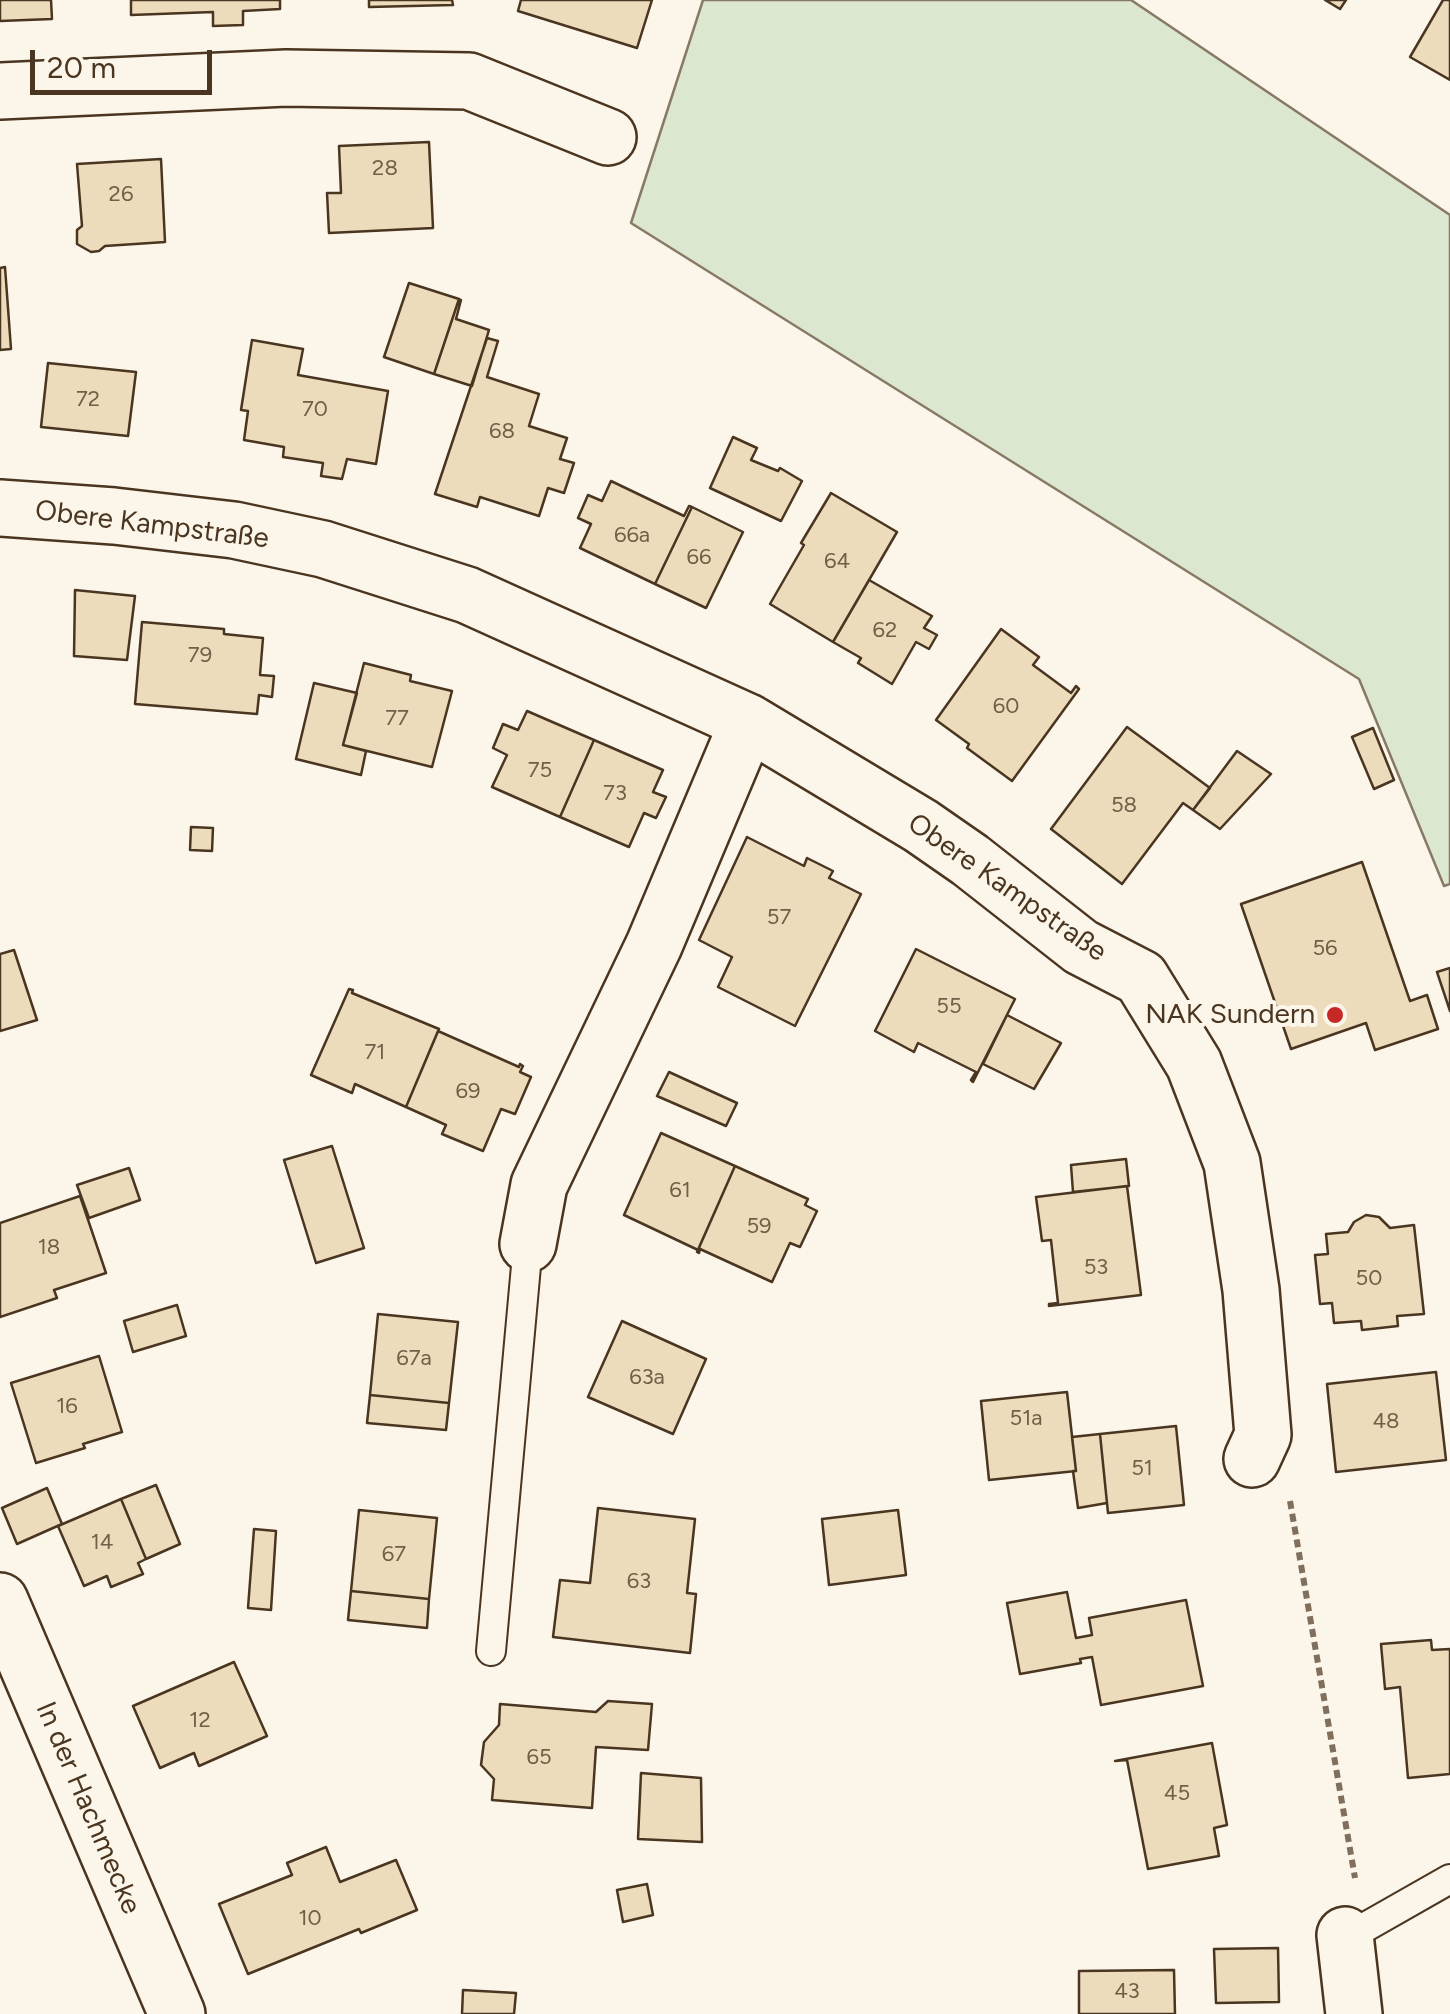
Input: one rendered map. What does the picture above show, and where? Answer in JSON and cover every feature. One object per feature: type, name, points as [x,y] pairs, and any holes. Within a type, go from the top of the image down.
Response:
[{"type":"street","points":[[0,91],[286,78],[469,81],[608,137]]},
{"type":"street","name":"Obere Kampstraße","points":[[0,508],[234,530],[323,549],[467,595],[748,722],[922,826],[1082,947],[1140,978],[1194,1064],[1232,1163],[1251,1290],[1257,1447]]},
{"type":"street","points":[[528,1244],[539,1185],[654,945],[748,722]]},
{"type":"street","name":"In der Hachmecke","points":[[0,1601],[178,2014]]},
{"type":"street","points":[[1354,1932],[1354,2014]]},
{"type":"lane","points":[[491,1651],[528,1244]]},
{"type":"lane","points":[[1354,1932],[1450,1878]]},
{"type":"path","points":[[1257,1447],[1285,1473],[1360,1902],[1354,1932]]},
{"type":"green space","points":[[703,0],[1131,0],[1450,215],[1450,884],[1444,886],[1359,679],[631,223]]},
{"type":"building","points":[[0,0],[51,0],[52,19],[0,21]]},
{"type":"building","points":[[131,0],[280,0],[280,9],[243,11],[243,25],[213,26],[213,12],[131,15]]},
{"type":"building","points":[[369,0],[452,0],[453,5],[369,7]]},
{"type":"building","points":[[521,0],[652,0],[637,48],[518,11]]},
{"type":"building","points":[[1325,0],[1346,0],[1340,9]]},
{"type":"building","points":[[1443,0],[1450,0],[1450,80],[1410,57]]},
{"type":"building","points":[[429,142],[433,228],[329,233],[327,193],[341,193],[339,146]]},
{"type":"building","points":[[161,159],[165,242],[105,246],[91,252],[77,244],[77,230],[82,226],[77,164]]},
{"type":"building","points":[[5,267],[11,349],[0,350],[0,268]]},
{"type":"building","points":[[409,283],[459,299],[434,374],[384,357]]},
{"type":"building","points":[[459,299],[456,319],[489,330],[472,386],[434,374]]},
{"type":"building","points":[[487,338],[498,341],[487,377],[539,394],[529,426],[567,438],[560,459],[574,463],[564,493],[548,488],[539,516],[480,497],[477,507],[435,494]]},
{"type":"building","points":[[252,340],[303,349],[298,375],[388,391],[376,464],[347,459],[342,479],[321,476],[323,463],[283,457],[284,447],[244,440],[248,411],[241,410]]},
{"type":"building","points":[[48,363],[136,372],[128,436],[41,427]]},
{"type":"building","points":[[733,437],[757,448],[751,460],[778,471],[780,468],[802,481],[781,521],[710,488]]},
{"type":"building","points":[[611,481],[684,516],[692,507],[655,584],[580,548],[591,524],[578,518],[588,495],[602,501]]},
{"type":"building","points":[[831,493],[897,532],[833,642],[770,604]]},
{"type":"building","points":[[692,507],[743,532],[706,608],[655,584]]},
{"type":"building","points":[[869,580],[932,616],[924,628],[937,635],[929,649],[916,642],[892,684],[858,663],[861,658],[833,642]]},
{"type":"building","points":[[75,590],[135,596],[127,660],[74,656]]},
{"type":"building","points":[[142,622],[224,629],[224,634],[263,638],[260,675],[274,676],[272,697],[259,695],[257,714],[135,704]]},
{"type":"building","points":[[1001,629],[1039,657],[1033,665],[1071,693],[1076,686],[1079,689],[1012,781],[936,720]]},
{"type":"building","points":[[364,663],[411,675],[410,681],[452,691],[432,767],[343,745]]},
{"type":"building","points":[[314,683],[357,693],[343,745],[366,751],[361,775],[296,759]]},
{"type":"building","points":[[527,711],[594,740],[560,817],[492,787],[507,755],[493,748],[503,724],[518,730]]},
{"type":"building","points":[[1127,727],[1210,788],[1193,810],[1183,803],[1122,884],[1051,829]]},
{"type":"building","points":[[1373,728],[1394,780],[1374,789],[1352,737]]},
{"type":"building","points":[[594,740],[663,770],[653,792],[666,797],[656,818],[644,813],[629,847],[560,817]]},
{"type":"building","points":[[1237,751],[1271,774],[1220,829],[1193,810]]},
{"type":"building","points":[[191,827],[213,828],[212,851],[190,850]]},
{"type":"building","points":[[747,837],[804,866],[807,858],[833,871],[829,878],[861,894],[795,1026],[718,987],[732,957],[699,940]]},
{"type":"building","points":[[1362,862],[1410,1001],[1427,995],[1438,1029],[1375,1050],[1366,1023],[1291,1049],[1241,904]]},
{"type":"building","points":[[916,949],[1015,999],[973,1082],[976,1072],[918,1043],[914,1052],[875,1031]]},
{"type":"building","points":[[14,950],[37,1020],[0,1031],[0,954]]},
{"type":"building","points":[[1450,968],[1450,1011],[1437,972]]},
{"type":"building","points":[[349,989],[439,1029],[406,1107],[355,1084],[352,1093],[311,1075]]},
{"type":"building","points":[[1007,1015],[1061,1043],[1034,1089],[983,1064]]},
{"type":"building","points":[[438,1031],[519,1067],[520,1064],[520,1072],[531,1077],[515,1114],[501,1109],[483,1151],[442,1134],[446,1125],[406,1107]]},
{"type":"building","points":[[669,1072],[737,1103],[726,1126],[657,1096]]},
{"type":"building","points":[[661,1133],[735,1166],[698,1250],[624,1215]]},
{"type":"building","points":[[332,1146],[364,1248],[316,1263],[284,1160]]},
{"type":"building","points":[[1126,1159],[1129,1186],[1073,1192],[1071,1165]]},
{"type":"building","points":[[735,1166],[808,1199],[805,1205],[817,1211],[800,1247],[790,1243],[772,1282],[700,1249],[697,1252]]},
{"type":"building","points":[[129,1168],[140,1200],[89,1218],[77,1185]]},
{"type":"building","points":[[1127,1186],[1141,1295],[1049,1306],[1058,1303],[1051,1240],[1042,1241],[1036,1197]]},
{"type":"building","points":[[80,1196],[106,1273],[54,1290],[57,1298],[0,1317],[0,1223]]},
{"type":"building","points":[[1366,1215],[1379,1217],[1390,1228],[1414,1225],[1424,1314],[1397,1316],[1398,1326],[1362,1330],[1361,1321],[1334,1323],[1332,1303],[1320,1304],[1315,1255],[1328,1254],[1326,1234],[1348,1232],[1354,1222]]},
{"type":"building","points":[[177,1305],[186,1336],[133,1352],[124,1321]]},
{"type":"building","points":[[378,1314],[458,1322],[449,1403],[370,1395]]},
{"type":"building","points":[[622,1321],[706,1359],[673,1434],[588,1397]]},
{"type":"building","points":[[99,1356],[122,1432],[36,1463],[11,1383]]},
{"type":"building","points":[[1436,1372],[1446,1460],[1336,1472],[1327,1384]]},
{"type":"building","points":[[1067,1392],[1076,1471],[989,1480],[981,1401]]},
{"type":"building","points":[[370,1395],[449,1403],[446,1430],[367,1423]]},
{"type":"building","points":[[1176,1426],[1184,1505],[1108,1513],[1100,1434]]},
{"type":"building","points":[[1100,1434],[1107,1503],[1078,1508],[1072,1437]]},
{"type":"building","points":[[156,1485],[180,1544],[146,1559],[121,1499]]},
{"type":"building","points":[[47,1488],[62,1524],[17,1544],[2,1508]]},
{"type":"building","points":[[121,1499],[146,1559],[138,1563],[143,1574],[111,1587],[107,1576],[84,1586],[58,1526]]},
{"type":"building","points":[[598,1508],[695,1519],[687,1593],[696,1594],[690,1653],[553,1637],[560,1580],[590,1583]]},
{"type":"building","points":[[359,1510],[437,1518],[429,1599],[351,1591]]},
{"type":"building","points":[[898,1510],[906,1575],[829,1585],[822,1519]]},
{"type":"building","points":[[254,1529],[276,1531],[271,1610],[248,1608]]},
{"type":"building","points":[[351,1591],[429,1599],[427,1628],[348,1620]]},
{"type":"building","points":[[1067,1592],[1076,1638],[1092,1635],[1089,1618],[1186,1600],[1203,1686],[1101,1705],[1092,1657],[1080,1659],[1081,1663],[1020,1674],[1007,1603]]},
{"type":"building","points":[[1431,1640],[1432,1650],[1450,1649],[1450,1774],[1408,1778],[1400,1687],[1385,1689],[1381,1644]]},
{"type":"building","points":[[234,1662],[267,1736],[199,1766],[194,1753],[160,1768],[133,1706]]},
{"type":"building","points":[[608,1701],[652,1704],[648,1750],[596,1747],[592,1808],[492,1800],[494,1779],[481,1765],[484,1742],[499,1725],[500,1704],[596,1712]]},
{"type":"building","points":[[1212,1743],[1227,1825],[1214,1828],[1219,1856],[1148,1869],[1127,1760],[1115,1761]]},
{"type":"building","points":[[641,1773],[701,1778],[702,1842],[638,1839]]},
{"type":"building","points":[[326,1847],[340,1882],[396,1860],[417,1910],[248,1974],[219,1904],[292,1875],[287,1863]]},
{"type":"building","points":[[647,1884],[653,1915],[623,1922],[617,1890]]},
{"type":"building","points":[[1278,1948],[1279,2002],[1216,2003],[1214,1949]]},
{"type":"building","points":[[1174,1970],[1175,2014],[1079,2014],[1079,1971]]},
{"type":"building","points":[[463,1990],[516,1993],[514,2014],[462,2014]]},
{"type":"place","name":"NAK Sundern","points":[[1335,1015]]}]
